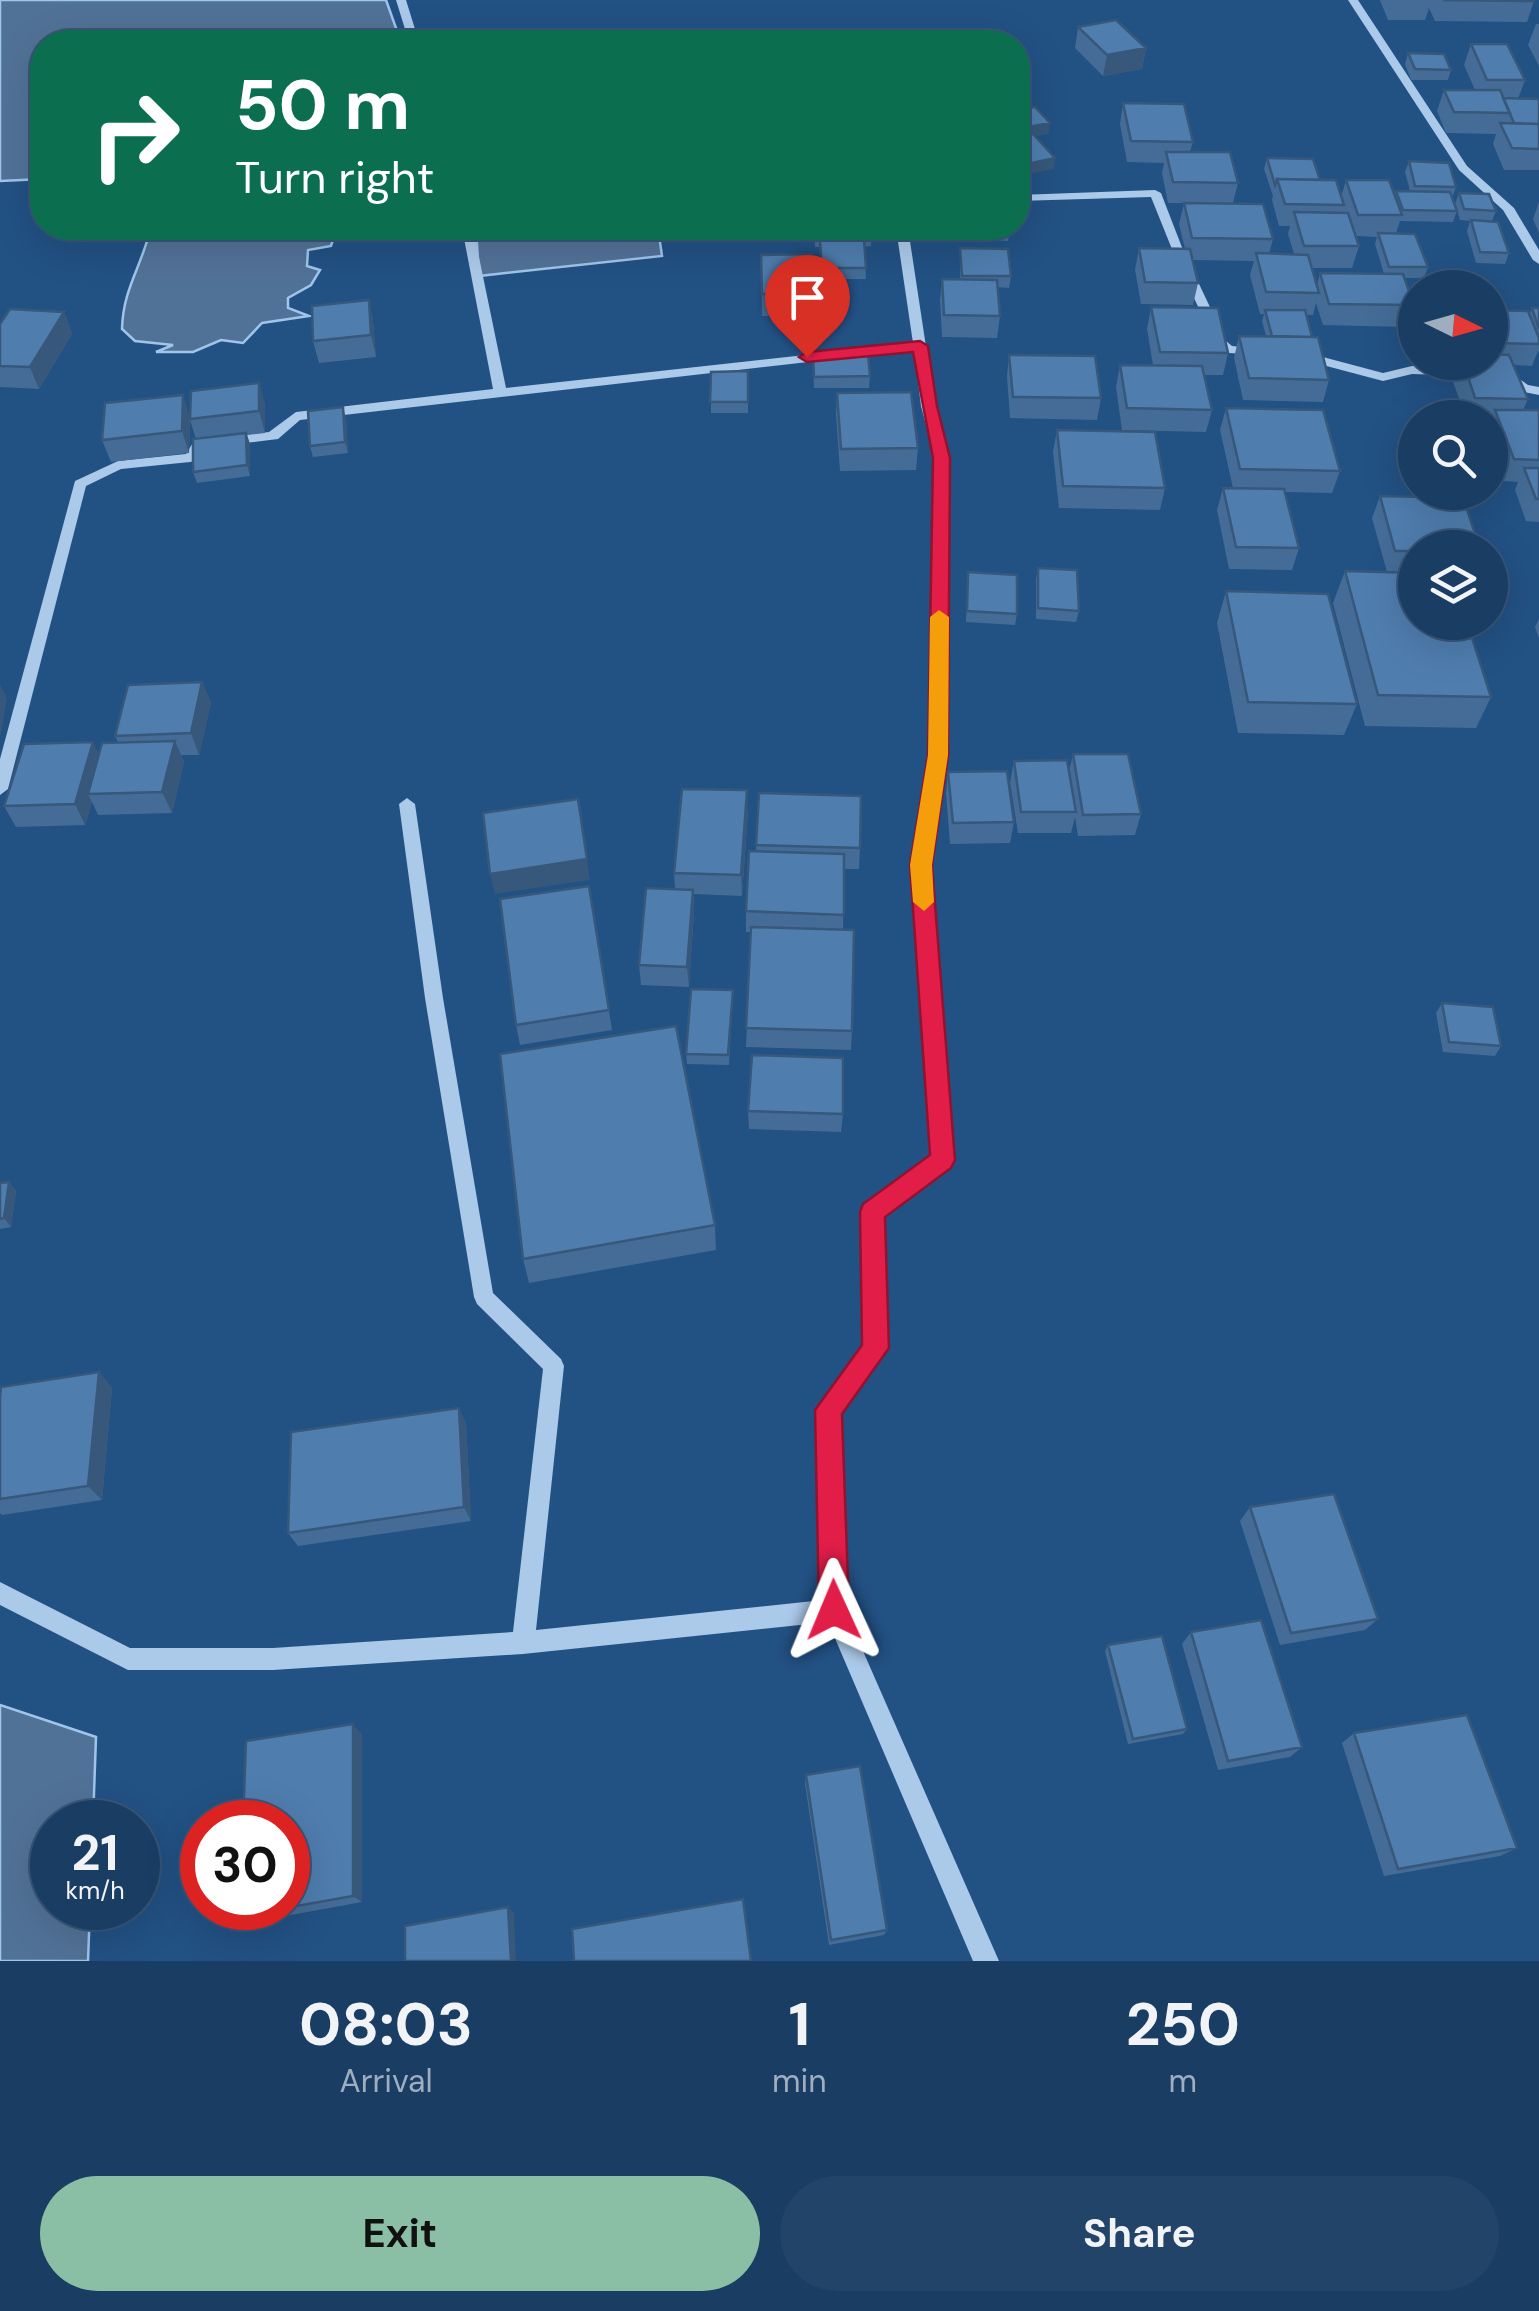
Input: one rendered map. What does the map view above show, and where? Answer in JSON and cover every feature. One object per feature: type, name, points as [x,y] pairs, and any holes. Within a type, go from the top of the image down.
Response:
[{"type":"street","points":[[401,0],[410,30]]},
{"type":"street","points":[[1353,0],[1463,168],[1508,208],[1539,260]]},
{"type":"street","points":[[1422,106],[1439,106]]},
{"type":"street","points":[[1030,198],[1156,193],[1174,250],[1194,280],[1221,343],[1229,348],[1312,358],[1383,377],[1412,370],[1505,373],[1524,388],[1539,391]]},
{"type":"street","points":[[470,240],[500,392]]},
{"type":"street","points":[[904,240],[928,406],[942,458],[938,755],[921,865],[943,1160],[872,1212],[876,1348],[829,1410],[834,1610],[986,1961]]},
{"type":"street","points":[[0,789],[80,484],[118,465],[190,458],[199,444],[273,436],[296,416],[920,346]]},
{"type":"street","points":[[407,804],[434,998],[484,1297],[554,1366],[524,1643]]},
{"type":"street","points":[[0,1592],[128,1659],[273,1659],[524,1643],[834,1610]]},
{"type":"water","points":[[0,0],[386,0],[397,30],[30,30],[30,180],[0,181]]},
{"type":"water","points":[[147,240],[333,240],[331,246],[308,250],[307,266],[320,270],[311,285],[288,298],[288,308],[309,316],[262,323],[243,343],[221,340],[193,352],[156,352],[173,345],[135,341],[122,329],[129,291]]},
{"type":"water","points":[[477,240],[660,240],[662,256],[479,276]]},
{"type":"water","points":[[0,1705],[96,1737],[94,1800],[30,1800],[30,1930],[89,1930],[88,1961],[0,1961]]},
{"type":"building","points":[[1116,20],[1146,48],[1107,55],[1078,27]]},
{"type":"building","points":[[1471,44],[1507,44],[1525,80],[1487,80]]},
{"type":"building","points":[[1408,53],[1444,54],[1451,70],[1415,69]]},
{"type":"building","points":[[1444,90],[1500,90],[1510,113],[1454,112]]},
{"type":"building","points":[[1503,98],[1539,99],[1539,124],[1514,123]]},
{"type":"building","points":[[1123,103],[1184,104],[1193,142],[1131,141]]},
{"type":"building","points":[[1035,107],[1050,123],[1030,127],[1030,108]]},
{"type":"building","points":[[1500,123],[1539,124],[1539,149],[1512,148]]},
{"type":"building","points":[[1033,134],[1055,158],[1030,163]]},
{"type":"building","points":[[1166,152],[1230,152],[1238,183],[1173,182]]},
{"type":"building","points":[[1267,158],[1313,159],[1320,180],[1277,179],[1275,185]]},
{"type":"building","points":[[1409,161],[1449,163],[1456,187],[1415,186]]},
{"type":"building","points":[[1277,179],[1336,180],[1344,205],[1285,204]]},
{"type":"building","points":[[1346,180],[1389,180],[1402,215],[1358,215]]},
{"type":"building","points":[[1396,191],[1450,192],[1457,211],[1403,210]]},
{"type":"building","points":[[1459,193],[1489,194],[1496,211],[1464,209]]},
{"type":"building","points":[[1184,203],[1263,204],[1273,239],[1192,238]]},
{"type":"building","points":[[1294,212],[1348,213],[1359,246],[1304,246]]},
{"type":"building","points":[[1471,220],[1498,222],[1509,253],[1480,252]]},
{"type":"building","points":[[1378,233],[1415,234],[1428,267],[1389,267]]},
{"type":"building","points":[[820,240],[864,240],[866,268],[822,268]]},
{"type":"building","points":[[960,248],[1008,249],[1011,276],[962,276]]},
{"type":"building","points":[[1139,248],[1190,249],[1198,283],[1145,282]]},
{"type":"building","points":[[1256,253],[1308,255],[1319,293],[1266,292]]},
{"type":"building","points":[[812,254],[814,293],[762,294],[761,255]]},
{"type":"building","points":[[1320,273],[1398,274],[1398,305],[1329,304]]},
{"type":"building","points":[[942,279],[997,280],[1000,316],[944,315]]},
{"type":"building","points":[[369,300],[371,335],[313,341],[312,306]]},
{"type":"building","points":[[1151,307],[1218,308],[1228,353],[1160,352]]},
{"type":"building","points":[[1532,308],[1539,308],[1539,329]]},
{"type":"building","points":[[10,309],[64,312],[30,367],[0,366],[0,324]]},
{"type":"building","points":[[1265,310],[1305,310],[1312,337],[1272,336]]},
{"type":"building","points":[[1508,310],[1528,311],[1539,344],[1508,343]]},
{"type":"building","points":[[1239,336],[1318,337],[1329,380],[1249,378]]},
{"type":"building","points":[[868,354],[870,376],[814,377],[813,355]]},
{"type":"building","points":[[1009,355],[1095,356],[1101,398],[1013,397]]},
{"type":"building","points":[[1509,355],[1528,399],[1475,398],[1469,380],[1508,380]]},
{"type":"building","points":[[1120,365],[1202,366],[1212,410],[1127,408]]},
{"type":"building","points":[[748,371],[748,402],[710,402],[711,372]]},
{"type":"building","points":[[259,383],[259,411],[190,419],[191,391]]},
{"type":"building","points":[[911,392],[918,448],[841,449],[837,393]]},
{"type":"building","points":[[183,395],[182,431],[102,440],[105,403]]},
{"type":"building","points":[[343,407],[345,442],[310,446],[308,411]]},
{"type":"building","points":[[1226,408],[1323,410],[1340,471],[1240,469]]},
{"type":"building","points":[[1508,410],[1539,410],[1539,460],[1514,459],[1508,444]]},
{"type":"building","points":[[1057,430],[1155,432],[1165,488],[1063,486]]},
{"type":"building","points":[[246,433],[247,465],[193,472],[193,439]]},
{"type":"building","points":[[1524,468],[1539,468],[1539,499],[1536,499]]},
{"type":"building","points":[[1223,488],[1284,489],[1299,548],[1236,547]]},
{"type":"building","points":[[1380,496],[1398,496],[1398,510],[1467,510],[1474,530],[1398,530],[1395,551]]},
{"type":"building","points":[[1038,568],[1077,570],[1079,611],[1038,608]]},
{"type":"building","points":[[1345,571],[1398,573],[1398,640],[1473,640],[1491,697],[1378,695]]},
{"type":"building","points":[[968,572],[1017,575],[1017,614],[967,611]]},
{"type":"building","points":[[1226,591],[1328,594],[1357,704],[1248,702]]},
{"type":"building","points":[[202,682],[191,733],[115,736],[128,685]]},
{"type":"building","points":[[175,741],[162,792],[88,794],[102,743]]},
{"type":"building","points":[[93,742],[75,804],[4,806],[24,744]]},
{"type":"building","points":[[1073,754],[1128,754],[1141,814],[1083,815]]},
{"type":"building","points":[[1067,760],[1076,812],[1021,812],[1014,761]]},
{"type":"building","points":[[1007,771],[1014,822],[953,823],[948,772]]},
{"type":"building","points":[[682,789],[747,790],[741,875],[674,873]]},
{"type":"building","points":[[759,793],[861,796],[860,848],[756,845]]},
{"type":"building","points":[[578,799],[587,859],[490,874],[483,813]]},
{"type":"building","points":[[749,851],[844,854],[844,915],[746,911]]},
{"type":"building","points":[[589,886],[609,1010],[516,1025],[500,899]]},
{"type":"building","points":[[646,888],[693,890],[687,967],[639,965]]},
{"type":"building","points":[[751,927],[854,930],[852,1031],[746,1028]]},
{"type":"building","points":[[691,989],[733,990],[728,1055],[686,1054]]},
{"type":"building","points":[[1442,1003],[1493,1007],[1501,1046],[1449,1042]]},
{"type":"building","points":[[676,1026],[715,1225],[523,1259],[500,1054]]},
{"type":"building","points":[[752,1055],[843,1058],[843,1114],[748,1111]]},
{"type":"building","points":[[9,1182],[4,1218],[0,1219],[0,1183]]},
{"type":"building","points":[[99,1372],[88,1486],[0,1499],[1,1387]]},
{"type":"building","points":[[459,1408],[464,1507],[288,1533],[291,1432]]},
{"type":"building","points":[[1334,1494],[1378,1619],[1291,1633],[1250,1507]]},
{"type":"building","points":[[1261,1620],[1302,1747],[1228,1761],[1191,1632]]},
{"type":"building","points":[[1162,1636],[1187,1729],[1133,1739],[1108,1645]]},
{"type":"building","points":[[1467,1715],[1517,1848],[1398,1869],[1354,1733]]},
{"type":"building","points":[[353,1724],[353,1896],[310,1904],[310,1800],[244,1800],[246,1741]]},
{"type":"building","points":[[860,1766],[887,1930],[831,1940],[806,1775]]},
{"type":"building","points":[[743,1899],[751,1961],[574,1961],[572,1929]]},
{"type":"building","points":[[508,1907],[511,1961],[405,1961],[405,1926]]},
{"type":"slow traffic","points":[[924,902],[921,865],[938,755],[939,617]]},
{"type":"route","points":[[807,357],[920,346],[928,406],[942,458],[938,755],[921,865],[943,1160],[872,1212],[876,1348],[829,1410],[834,1610]]}]
